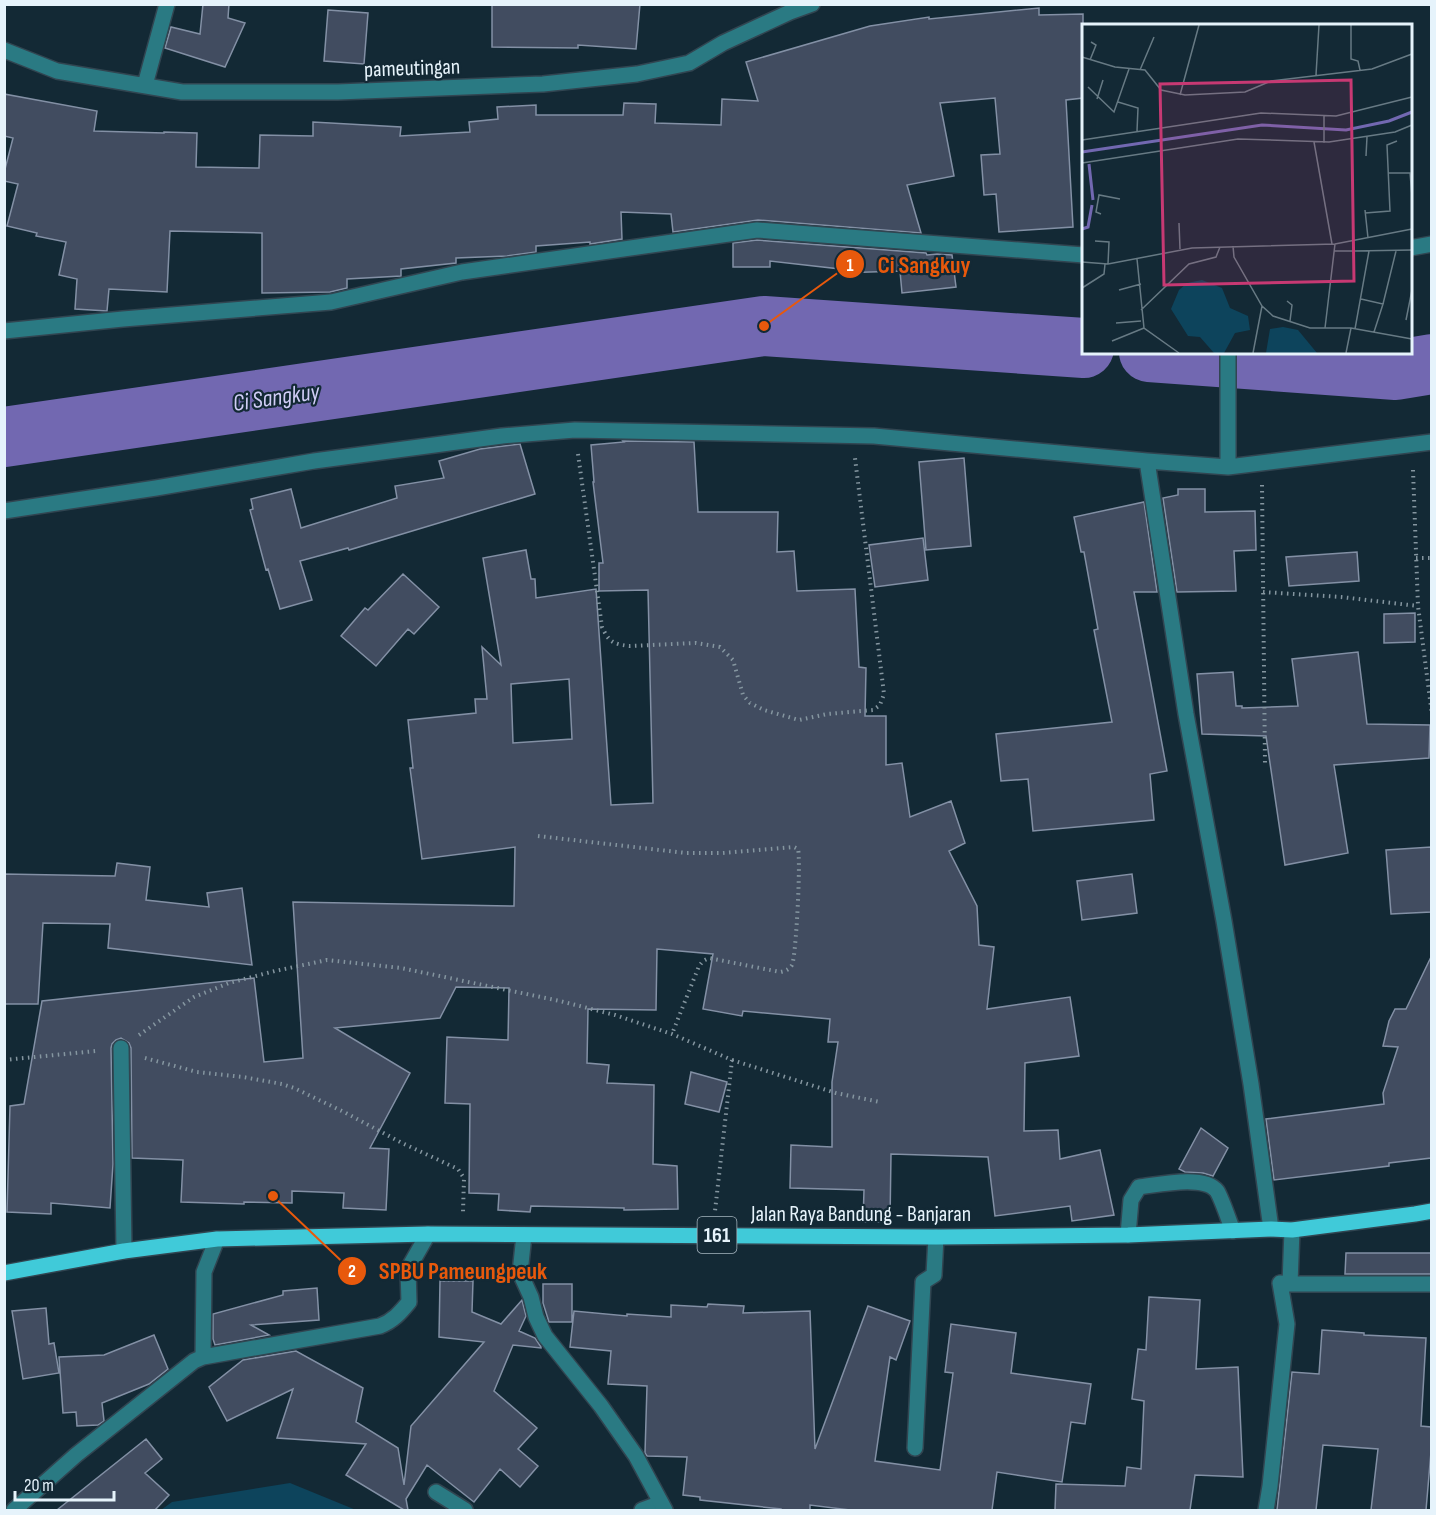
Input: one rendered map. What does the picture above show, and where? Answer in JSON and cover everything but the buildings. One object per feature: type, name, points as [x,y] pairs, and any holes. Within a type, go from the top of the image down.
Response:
[{"type":"main road","name":"Jalan Raya Bandung - Banjaran","points":[[4,1273],[124,1251],[217,1239],[428,1234],[936,1237],[1128,1235],[1292,1230],[1431,1211]]},
{"type":"street","points":[[145,85],[167,4]]},
{"type":"street","name":"pameutingan","points":[[4,50],[57,71],[182,92],[338,92],[543,84],[637,74],[689,63],[723,43],[812,4]]},
{"type":"street","points":[[4,331],[331,302],[462,272],[757,230],[1082,255]]},
{"type":"street","points":[[1412,248],[1431,244]]},
{"type":"street","points":[[1228,354],[1228,467]]},
{"type":"street","points":[[4,511],[314,461],[502,436],[575,430],[874,436],[1228,467],[1431,442]]},
{"type":"street","points":[[1147,461],[1186,714],[1251,1084],[1271,1229]]},
{"type":"street","points":[[121,1048],[124,1251]]},
{"type":"street","points":[[1128,1235],[1131,1200],[1138,1187],[1190,1181],[1209,1185],[1216,1191],[1233,1231]]},
{"type":"street","points":[[1290,1284],[1292,1230]]},
{"type":"street","points":[[14,1510],[76,1455],[184,1369],[203,1357],[389,1323],[409,1302],[408,1269],[428,1234]]},
{"type":"street","points":[[524,1235],[520,1273],[531,1297],[536,1317],[546,1336],[602,1406],[636,1456],[663,1507],[642,1510]]},
{"type":"street","points":[[915,1448],[923,1282],[934,1275],[936,1237]]},
{"type":"street","points":[[203,1357],[204,1272],[217,1239]]},
{"type":"street","points":[[1266,1510],[1287,1324],[1280,1283],[1431,1284]]},
{"type":"street","points":[[436,1492],[465,1510]]},
{"type":"path","points":[[575,430],[602,627],[608,639],[629,646],[696,642],[720,647],[733,660],[742,695],[750,703],[764,710],[799,720],[827,714],[873,710],[880,705],[884,694],[852,436]]},
{"type":"path","points":[[1412,445],[1418,606],[1431,715]]},
{"type":"path","points":[[1262,464],[1265,764]]},
{"type":"path","points":[[1416,558],[1431,558]]},
{"type":"path","points":[[1263,592],[1341,597],[1418,606]]},
{"type":"path","points":[[538,836],[686,853],[723,853],[794,847],[798,849],[795,956],[792,964],[787,970],[780,972],[709,957],[699,966],[672,1034]]},
{"type":"path","points":[[121,1048],[194,998],[230,983],[327,960],[401,968],[550,998],[615,1015],[672,1034],[732,1060],[836,1093],[880,1102]]},
{"type":"path","points":[[4,1060],[121,1048],[154,1061],[197,1072],[243,1077],[294,1088],[458,1169],[464,1178],[463,1234]]},
{"type":"path","points":[[712,1235],[732,1060]]},
{"type":"shaded area","points":[[290,1483],[356,1510],[161,1510],[172,1502]]},
{"type":"waterway","name":"Ci Sangkuy","points":[[4,437],[764,326],[1082,348]]},
{"type":"waterway","name":"Ci Sangkuy","points":[[1176,354],[1396,370],[1432,364]]},
{"type":"place","name":"Ci Sangkuy","points":[[764,326]]},
{"type":"place","name":"SPBU Pameungpeuk","points":[[273,1196]]}]
